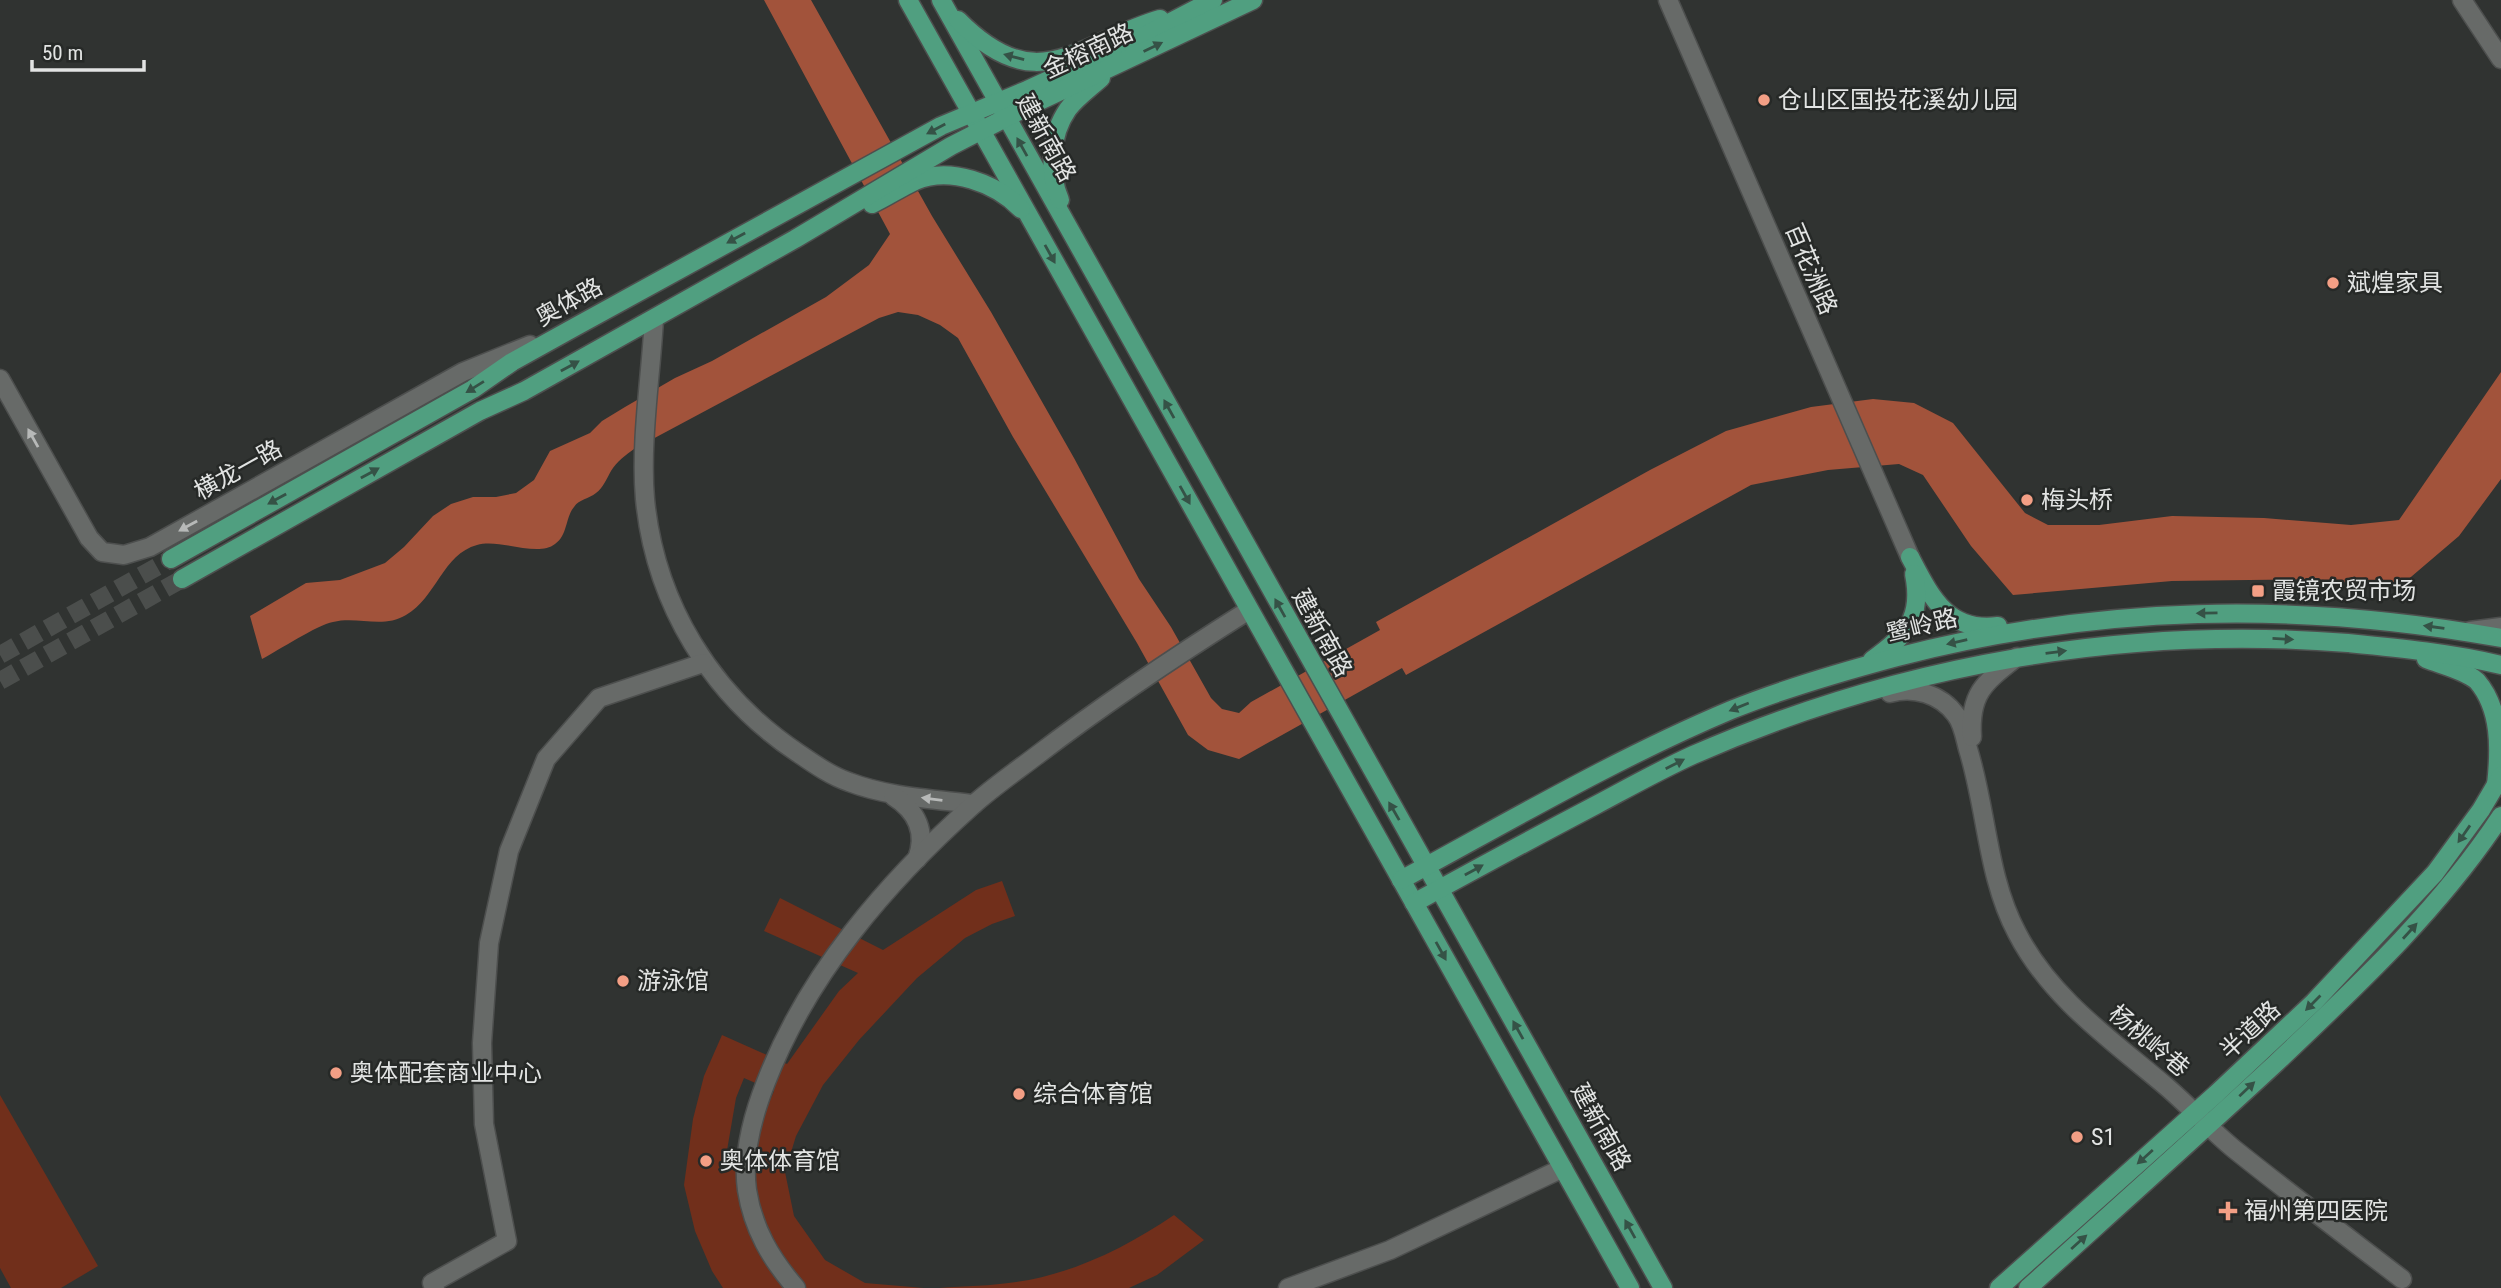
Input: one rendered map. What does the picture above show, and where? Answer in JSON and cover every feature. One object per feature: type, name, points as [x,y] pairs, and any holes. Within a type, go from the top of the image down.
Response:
[{"type":"main road","points":[[908,0],[1630,1288]]},
{"type":"main road","name":"金榕南路","points":[[981,130],[1002,110],[1213,0]]},
{"type":"main road","name":"金榕南路","points":[[1002,110],[1114,67],[1253,0]]},
{"type":"main road","points":[[943,3],[974,35],[995,51],[1017,59],[1045,62],[1068,58],[1134,27],[1194,8]]},
{"type":"main road","name":"建新南路","points":[[943,3],[1663,1288]]},
{"type":"main road","points":[[1088,264],[1057,192],[1053,150],[1062,120],[1069,108],[1114,67]]},
{"type":"main road","name":"奥体路","points":[[171,559],[473,389],[512,362],[941,126],[971,113],[1002,110]]},
{"type":"main road","points":[[182,579],[480,411],[524,391],[795,239],[981,130]]},
{"type":"main road","points":[[795,239],[916,181],[947,176],[991,188],[1015,203],[1031,220]]},
{"type":"main road","points":[[1910,557],[1935,602],[1954,618],[1983,627],[2034,621],[2047,626]]},
{"type":"main road","points":[[1864,666],[1894,644],[1913,619],[1916,588],[1910,557]]},
{"type":"main road","name":"鹭岭路","points":[[1401,880],[1560,793],[1671,737],[1769,696],[1864,666],[1968,639],[2135,616],[2261,613],[2378,619],[2501,638]]},
{"type":"main road","name":"鹭岭路","points":[[1414,903],[1521,844],[1690,757],[1817,707],[1937,673],[2017,657],[2140,643],[2234,639],[2397,647],[2501,665]]},
{"type":"main road","points":[[2397,647],[2476,681],[2492,701],[2500,721],[2498,781]]},
{"type":"main road","name":"半道路","points":[[1998,1288],[2314,1002],[2443,863],[2498,781]]},
{"type":"main road","name":"半道路","points":[[2028,1288],[2208,1125],[2393,950],[2447,889],[2501,816]]},
{"type":"street","name":"百花洲路","points":[[1668,0],[1910,557]]},
{"type":"street","points":[[2462,0],[2501,60]]},
{"type":"street","points":[[653,318],[645,461],[648,520],[662,578],[703,663],[746,712],[785,744],[846,782],[890,794],[974,804]]},
{"type":"street","name":"横龙一路","points":[[0,379],[96,547],[110,555],[124,555],[150,547],[463,372],[575,327]]},
{"type":"street","points":[[796,1288],[769,1253],[751,1211],[746,1167],[754,1115],[778,1051],[829,964],[881,897],[974,804],[1122,692],[1249,610]]},
{"type":"street","points":[[2465,632],[2501,627]]},
{"type":"street","points":[[1973,765],[1970,716],[1976,696],[1984,684],[2017,657]]},
{"type":"street","points":[[435,1288],[432,1283],[507,1241],[484,1124],[482,1042],[489,943],[509,851],[546,759],[599,698],[703,663]]},
{"type":"street","points":[[1817,707],[1852,703],[1907,689],[1927,694],[1954,713],[1959,720],[1973,765]]},
{"type":"street","name":"杨桃岭巷","points":[[1973,765],[2001,895],[2008,915],[2031,956],[2066,1001],[2232,1147],[2402,1279]]},
{"type":"street","points":[[890,794],[904,803],[917,818],[922,838],[917,859]]},
{"type":"street","points":[[1288,1288],[1390,1250],[1563,1168]]},
{"type":"shaded area","points":[[764,0],[811,0],[932,216],[991,312],[1074,458],[1139,579],[1171,627],[1211,698],[1222,709],[1239,713],[1251,702],[1380,630],[1376,622],[1650,470],[1726,431],[1811,407],[1873,399],[1914,403],[1953,423],[2025,513],[2048,525],[2099,525],[2172,516],[2264,518],[2351,525],[2399,520],[2501,372],[2501,479],[2459,536],[2398,588],[2315,579],[2172,581],[2013,595],[1971,546],[1923,475],[1899,464],[1828,470],[1751,485],[1406,675],[1402,668],[1239,759],[1208,750],[1188,735],[958,338],[940,325],[918,315],[898,312],[879,318],[634,449],[616,464],[598,491],[576,504],[562,536],[555,544],[538,549],[496,544],[477,545],[456,557],[425,598],[406,615],[388,621],[342,621],[326,624],[262,659],[250,616],[306,583],[340,580],[385,563],[433,516],[451,504],[473,497],[496,497],[516,493],[534,480],[550,451],[590,433],[602,421],[675,378],[712,361],[826,297],[869,265],[890,234]]},
{"type":"shaded area","points":[[1002,881],[1015,916],[965,938],[917,978],[859,1040],[823,1085],[796,1136],[785,1172],[794,1216],[825,1260],[865,1283],[924,1288],[723,1288],[712,1271],[695,1231],[684,1185],[693,1119],[704,1076],[722,1035],[787,1064],[839,991],[858,973],[764,931],[780,898],[883,950],[976,890]],"holes":[[[744,1078],[774,1091],[762,1119],[753,1162],[725,1162],[736,1098]]]},
{"type":"shaded area","points":[[0,1095],[98,1266],[61,1288],[11,1288],[0,1268]]},
{"type":"shaded area","points":[[1174,1215],[1204,1240],[1157,1275],[1129,1288],[939,1288],[1007,1283],[1058,1273],[1099,1258]]},
{"type":"tunnel","points":[[0,655],[171,559]]},
{"type":"tunnel","points":[[0,681],[182,579]]},
{"type":"place","name":"仓山区国投花溪幼儿园","points":[[1764,100]]},
{"type":"place","name":"斌煌家具","points":[[2333,283]]},
{"type":"place","name":"梅头桥","points":[[2027,500]]},
{"type":"place","name":"霞镜农贸市场","points":[[2258,591]]},
{"type":"place","name":"游泳馆","points":[[623,981]]},
{"type":"place","name":"奥体配套商业中心","points":[[336,1073]]},
{"type":"place","name":"综合体育馆","points":[[1019,1094]]},
{"type":"place","name":"S1","points":[[2077,1137]]},
{"type":"place","name":"奥体体育馆","points":[[706,1161]]},
{"type":"place","name":"福州第四医院","points":[[2228,1211]]}]
